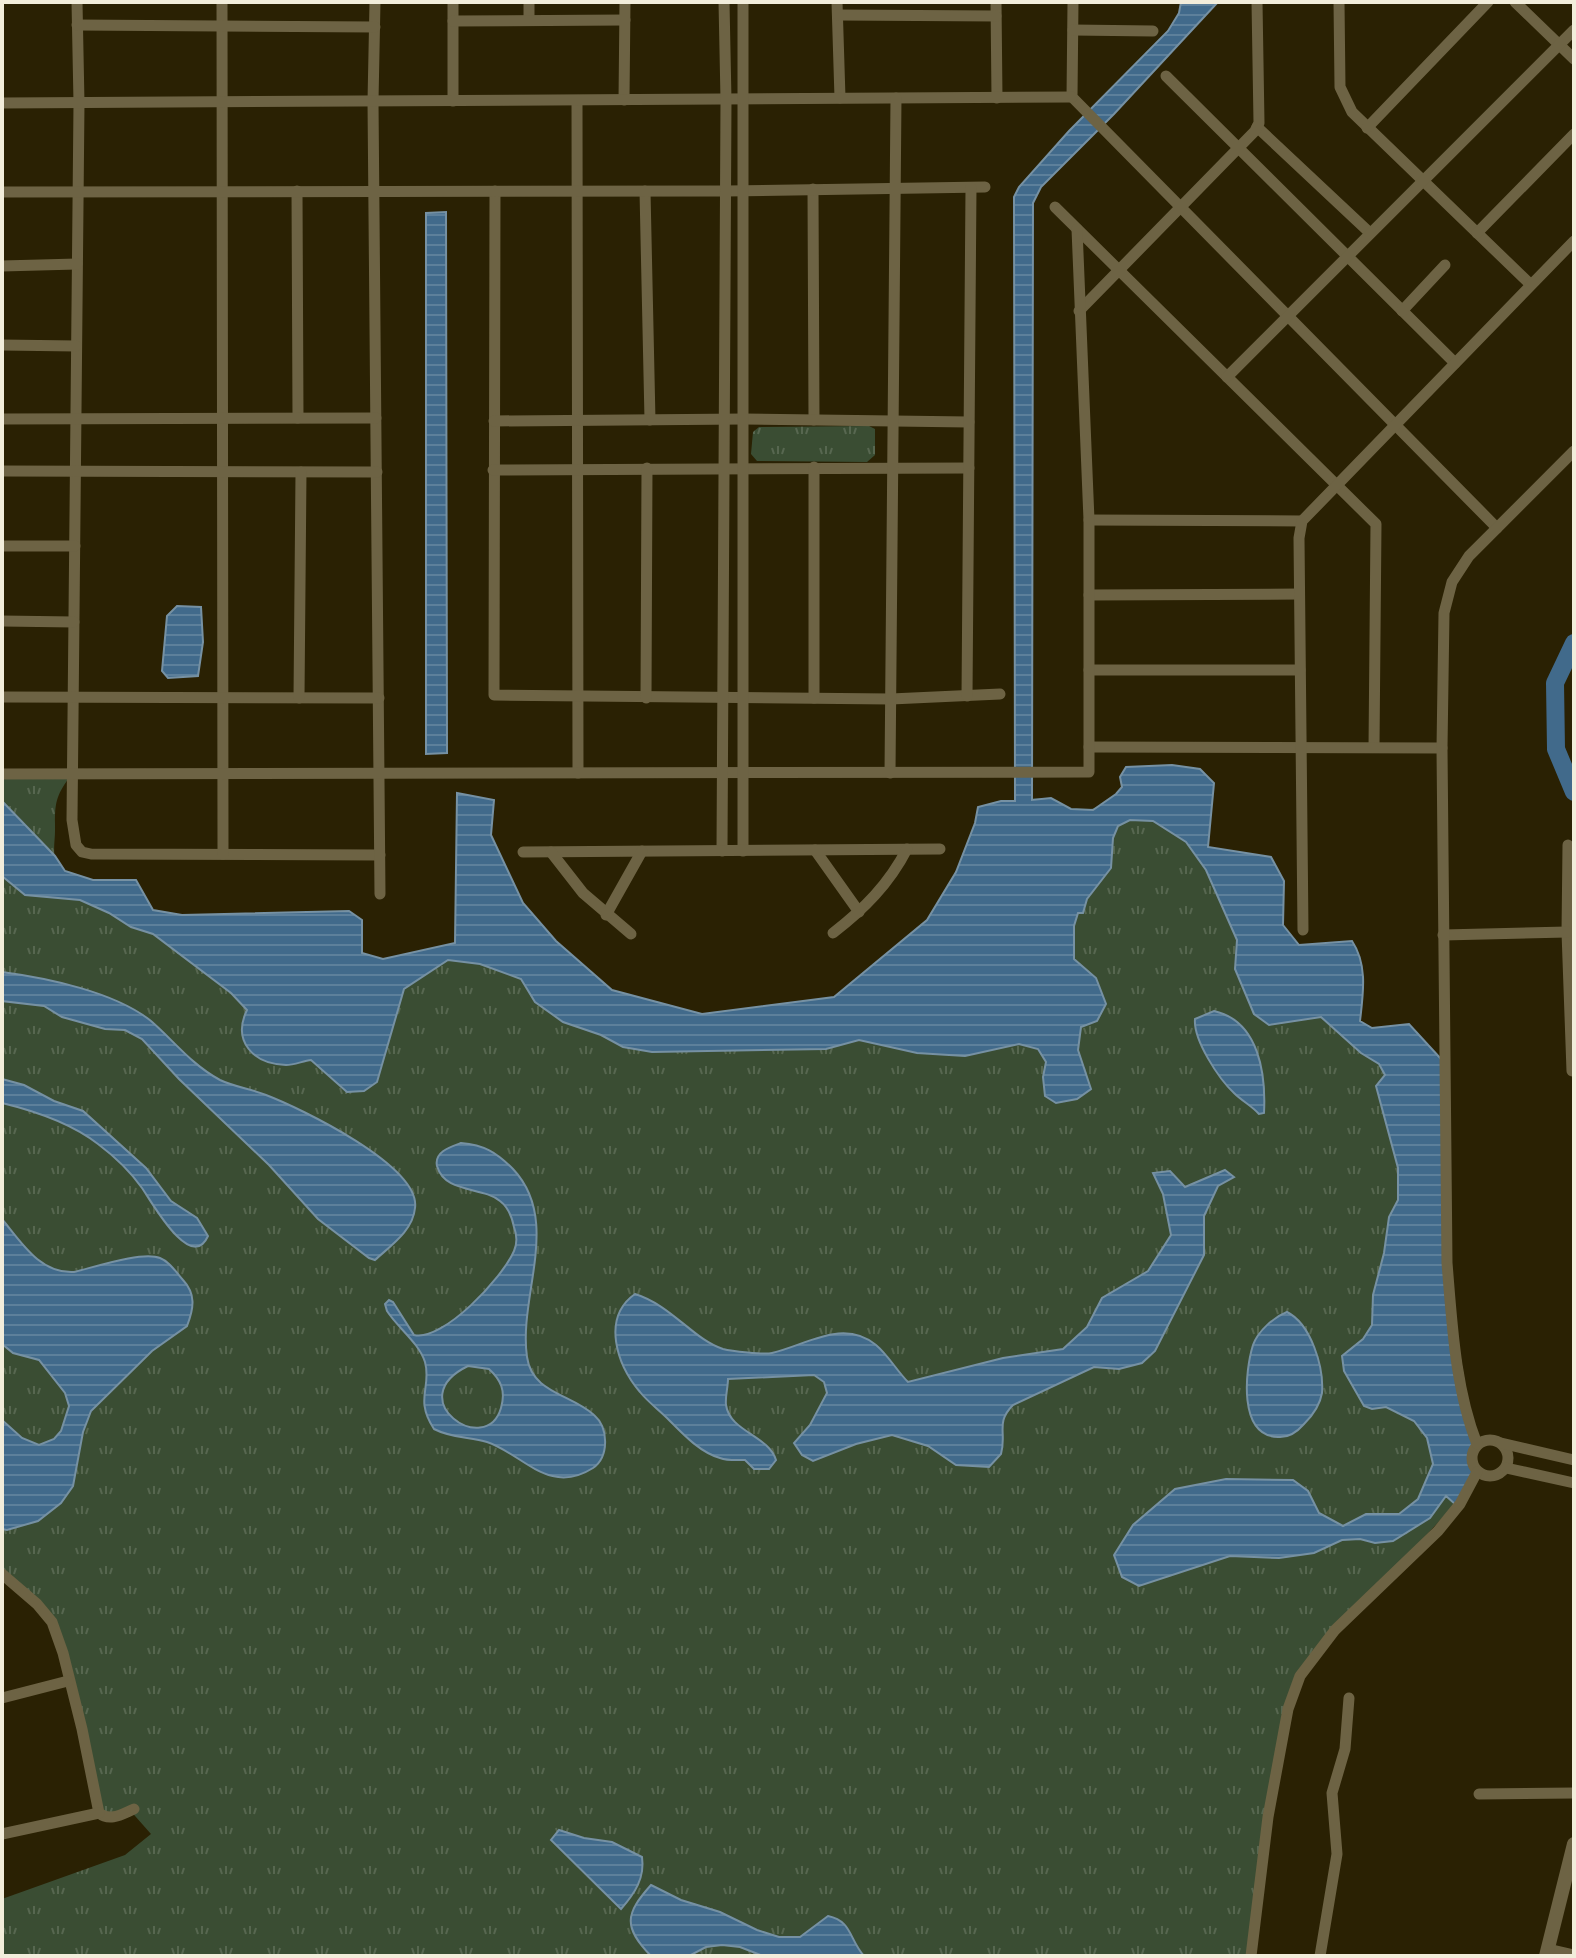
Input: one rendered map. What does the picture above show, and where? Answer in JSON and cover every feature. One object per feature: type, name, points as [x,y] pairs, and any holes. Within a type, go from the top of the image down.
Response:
[{"type":"street","points":[[77,2],[79,103],[72,820],[76,845],[82,852],[91,854],[380,855]]},
{"type":"street","points":[[222,2],[223,854]]},
{"type":"street","points":[[375,2],[373,101],[380,894]]},
{"type":"street","points":[[453,2],[453,101]]},
{"type":"street","points":[[529,2],[529,20]]},
{"type":"street","points":[[624,100],[625,2]]},
{"type":"street","points":[[722,851],[725,698],[724,2]]},
{"type":"street","points":[[743,2],[743,851]]},
{"type":"street","points":[[837,2],[840,98]]},
{"type":"street","points":[[916,2],[916,16]]},
{"type":"street","points":[[996,2],[997,98]]},
{"type":"street","points":[[1073,2],[1074,100]]},
{"type":"street","points":[[1079,311],[1257,127],[1257,2]]},
{"type":"street","points":[[1339,2],[1340,87],[1352,112],[1530,284]]},
{"type":"street","points":[[1367,128],[1488,2]]},
{"type":"street","points":[[1515,2],[1574,59]]},
{"type":"street","points":[[838,15],[996,16]]},
{"type":"street","points":[[453,21],[625,20]]},
{"type":"street","points":[[77,25],[375,27]]},
{"type":"street","points":[[1073,30],[1153,31]]},
{"type":"street","points":[[1227,377],[1574,30]]},
{"type":"street","points":[[1166,76],[1455,363]]},
{"type":"street","points":[[2,103],[840,98],[1074,100],[1497,528]]},
{"type":"street","points":[[890,773],[896,98]]},
{"type":"street","points":[[577,101],[578,773]]},
{"type":"street","points":[[1257,127],[1370,233]]},
{"type":"street","points":[[1477,233],[1574,134]]},
{"type":"street","points":[[2,192],[726,191],[985,187]]},
{"type":"street","points":[[967,696],[971,188]]},
{"type":"street","points":[[813,189],[814,420]]},
{"type":"street","points":[[297,191],[298,418]]},
{"type":"street","points":[[495,191],[494,695],[891,699],[1000,694]]},
{"type":"street","points":[[645,191],[650,420]]},
{"type":"street","points":[[1055,207],[1376,524],[1374,747]]},
{"type":"street","points":[[2,774],[1089,772],[1089,520],[1077,229]]},
{"type":"street","points":[[1303,930],[1299,594],[1302,521],[1574,241]]},
{"type":"street","points":[[2,266],[77,264]]},
{"type":"street","points":[[1402,311],[1445,265]]},
{"type":"street","points":[[2,345],[76,346]]},
{"type":"street","points":[[2,419],[376,418]]},
{"type":"street","points":[[494,421],[744,419],[969,422]]},
{"type":"street","points":[[1574,451],[1469,556],[1452,582],[1444,613],[1442,748],[1447,1263],[1467,1418],[1477,1444],[1471,1461],[1477,1472],[1492,1477],[1506,1468],[1574,1483]]},
{"type":"street","points":[[814,467],[814,698]]},
{"type":"street","points":[[646,698],[647,468]]},
{"type":"street","points":[[493,470],[969,468]]},
{"type":"street","points":[[2,471],[377,472]]},
{"type":"street","points":[[299,698],[301,472]]},
{"type":"street","points":[[1089,520],[1302,521]]},
{"type":"street","points":[[2,546],[75,546]]},
{"type":"street","points":[[1089,595],[1299,594]]},
{"type":"street","points":[[2,621],[74,622]]},
{"type":"street","points":[[1089,670],[1300,670]]},
{"type":"street","points":[[2,697],[379,698]]},
{"type":"street","points":[[1089,747],[1442,748]]},
{"type":"street","points":[[1568,845],[1567,932],[1572,1071]]},
{"type":"street","points":[[833,933],[859,912],[888,881],[907,849]]},
{"type":"street","points":[[523,852],[940,849]]},
{"type":"street","points":[[815,850],[859,912]]},
{"type":"street","points":[[606,915],[642,851]]},
{"type":"street","points":[[551,852],[583,893],[631,934]]},
{"type":"street","points":[[1443,935],[1567,932]]},
{"type":"street","points":[[1477,1444],[1489,1440],[1574,1460]]},
{"type":"street","points":[[1501,1443],[1507,1452],[1506,1468]]},
{"type":"street","points":[[1251,1956],[1268,1817],[1288,1709],[1300,1676],[1335,1630],[1438,1531],[1460,1504],[1477,1472]]},
{"type":"street","points":[[2,1574],[37,1604],[52,1622],[82,1729],[99,1813],[105,1818],[112,1818],[134,1809]]},
{"type":"street","points":[[2,1698],[68,1681]]},
{"type":"street","points":[[1320,1956],[1337,1854],[1332,1793],[1345,1749],[1349,1698]]},
{"type":"street","points":[[1479,1794],[1574,1793]]},
{"type":"street","points":[[2,1834],[99,1813]]},
{"type":"street","points":[[1574,1844],[1547,1952],[1574,1955]]},
{"type":"green space","points":[[869,426],[875,429],[875,455],[867,462],[757,461],[751,454],[753,432],[759,427]]},
{"type":"green space","points":[[1172,765],[1200,769],[1214,783],[1208,847],[1271,857],[1284,881],[1283,925],[1299,945],[1352,941],[1362,970],[1360,1021],[1372,1028],[1409,1024],[1474,1444],[1469,1458],[1473,1472],[1457,1502],[1297,1674],[1248,1956],[2,1956],[2,1899],[125,1855],[151,1834],[128,1808],[112,1814],[102,1811],[56,1620],[2,1571],[2,777],[69,778],[56,803],[54,848],[55,857],[69,873],[91,879],[136,880],[152,910],[182,915],[349,911],[362,920],[362,953],[383,959],[455,943],[457,793],[494,800],[491,835],[523,903],[556,941],[612,990],[702,1014],[834,997],[927,920],[956,872],[978,807],[1046,798],[1076,810],[1091,809],[1105,803],[1122,787],[1120,777],[1126,767]]},
{"type":"water","points":[[1181,2],[1218,2],[1041,187],[1033,203],[1032,800],[1051,798],[1071,809],[1093,810],[1122,787],[1120,777],[1126,767],[1172,765],[1200,769],[1214,783],[1208,847],[1271,857],[1284,881],[1283,925],[1299,945],[1352,941],[1357,950],[1363,980],[1360,1021],[1372,1028],[1409,1024],[1441,1059],[1444,1262],[1474,1444],[1469,1458],[1473,1472],[1456,1505],[1446,1496],[1430,1518],[1393,1541],[1342,1540],[1314,1553],[1279,1558],[1230,1556],[1139,1586],[1122,1577],[1114,1555],[1133,1525],[1175,1489],[1226,1479],[1293,1480],[1308,1491],[1319,1513],[1343,1526],[1366,1514],[1399,1514],[1418,1499],[1433,1464],[1427,1438],[1414,1421],[1386,1407],[1372,1409],[1364,1406],[1344,1371],[1342,1356],[1363,1339],[1372,1325],[1373,1295],[1389,1217],[1398,1200],[1398,1168],[1376,1086],[1385,1075],[1379,1064],[1361,1053],[1321,1017],[1269,1025],[1254,1014],[1235,969],[1237,940],[1206,870],[1186,842],[1153,821],[1130,820],[1118,826],[1113,838],[1111,868],[1087,899],[1083,913],[1078,913],[1074,926],[1074,959],[1096,978],[1106,1004],[1097,1021],[1081,1027],[1078,1050],[1091,1089],[1077,1099],[1056,1103],[1045,1096],[1043,1077],[1046,1062],[1038,1049],[1019,1044],[965,1056],[917,1053],[859,1040],[826,1049],[652,1052],[623,1047],[601,1035],[563,1022],[535,1002],[521,979],[480,964],[448,960],[404,989],[377,1082],[364,1091],[347,1092],[311,1060],[274,1064],[255,1055],[248,1049],[242,1032],[247,1010],[231,993],[153,934],[131,927],[80,900],[25,895],[2,876],[2,801],[55,856],[65,871],[93,880],[136,880],[153,910],[182,915],[349,911],[362,920],[362,953],[383,959],[455,943],[457,793],[494,800],[491,835],[523,903],[556,941],[612,990],[702,1014],[834,997],[927,920],[956,872],[978,807],[1015,801],[1014,197],[1019,187],[1069,131],[1168,31],[1179,13]]},
{"type":"water","points":[[446,212],[447,753],[426,754],[426,213]]},
{"type":"water","points":[[177,606],[201,607],[203,642],[198,676],[168,678],[162,671],[167,616]]},
{"type":"water","points":[[2,972],[59,982],[119,1002],[151,1021],[192,1060],[220,1080],[282,1102],[356,1141],[399,1174],[412,1192],[415,1208],[410,1224],[375,1260],[369,1258],[318,1219],[269,1165],[142,1039],[125,1030],[105,1029],[62,1017],[44,1006],[2,1001]]},
{"type":"water","points":[[1214,1011],[1241,1026],[1257,1051],[1263,1082],[1264,1113],[1259,1114],[1228,1087],[1203,1048],[1195,1019]]},
{"type":"water","points":[[2,1079],[24,1085],[54,1101],[83,1111],[146,1168],[171,1201],[197,1218],[208,1236],[201,1245],[192,1246],[182,1240],[132,1176],[98,1144],[52,1119],[2,1103]]},
{"type":"water","points":[[461,1143],[495,1154],[513,1169],[527,1190],[535,1212],[537,1235],[526,1334],[530,1369],[544,1386],[594,1415],[604,1435],[604,1450],[598,1463],[577,1475],[550,1475],[487,1442],[434,1429],[425,1409],[425,1362],[418,1348],[387,1311],[385,1304],[389,1300],[414,1335],[440,1328],[485,1291],[514,1251],[515,1230],[503,1203],[492,1196],[456,1185],[441,1175],[437,1166],[438,1157]],"holes":[[[468,1366],[489,1369],[501,1386],[501,1408],[492,1422],[480,1428],[466,1426],[453,1418],[445,1407],[442,1394],[449,1379]]]},
{"type":"water","points":[[1225,1170],[1234,1177],[1218,1186],[1204,1216],[1204,1255],[1155,1351],[1142,1363],[1119,1369],[1094,1367],[1013,1405],[1004,1417],[1001,1454],[989,1467],[956,1465],[928,1446],[892,1435],[856,1444],[813,1461],[802,1455],[794,1443],[810,1425],[827,1393],[824,1382],[814,1375],[728,1379],[726,1402],[729,1414],[741,1428],[765,1445],[776,1460],[769,1469],[754,1469],[745,1460],[720,1458],[691,1441],[640,1392],[619,1355],[616,1342],[618,1316],[635,1294],[660,1306],[712,1345],[727,1350],[768,1353],[825,1336],[851,1334],[863,1337],[880,1349],[908,1382],[1003,1358],[1063,1349],[1087,1327],[1102,1298],[1148,1271],[1171,1235],[1163,1194],[1153,1173],[1170,1171],[1185,1187]]},
{"type":"water","points":[[2,1219],[32,1255],[51,1268],[62,1271],[74,1272],[130,1258],[160,1258],[187,1285],[192,1302],[187,1326],[152,1351],[91,1411],[83,1432],[73,1486],[61,1503],[38,1521],[7,1530],[2,1529],[2,1420],[22,1438],[39,1445],[54,1439],[61,1431],[69,1406],[65,1393],[39,1360],[13,1353],[2,1344]]},
{"type":"water","points":[[1287,1312],[1303,1326],[1314,1347],[1321,1371],[1322,1393],[1315,1410],[1296,1432],[1278,1437],[1265,1434],[1250,1414],[1248,1370],[1253,1345],[1259,1335],[1272,1321]]},
{"type":"water","points":[[559,1830],[612,1842],[642,1857],[638,1885],[621,1909],[551,1840]]},
{"type":"water","points":[[651,1885],[681,1900],[720,1912],[779,1937],[800,1937],[828,1916],[836,1918],[846,1926],[864,1956],[763,1956],[740,1947],[722,1945],[706,1947],[689,1956],[651,1956],[636,1937],[631,1920],[636,1904]]},
{"type":"waterway","points":[[1574,643],[1555,683],[1556,749],[1574,792]]}]
